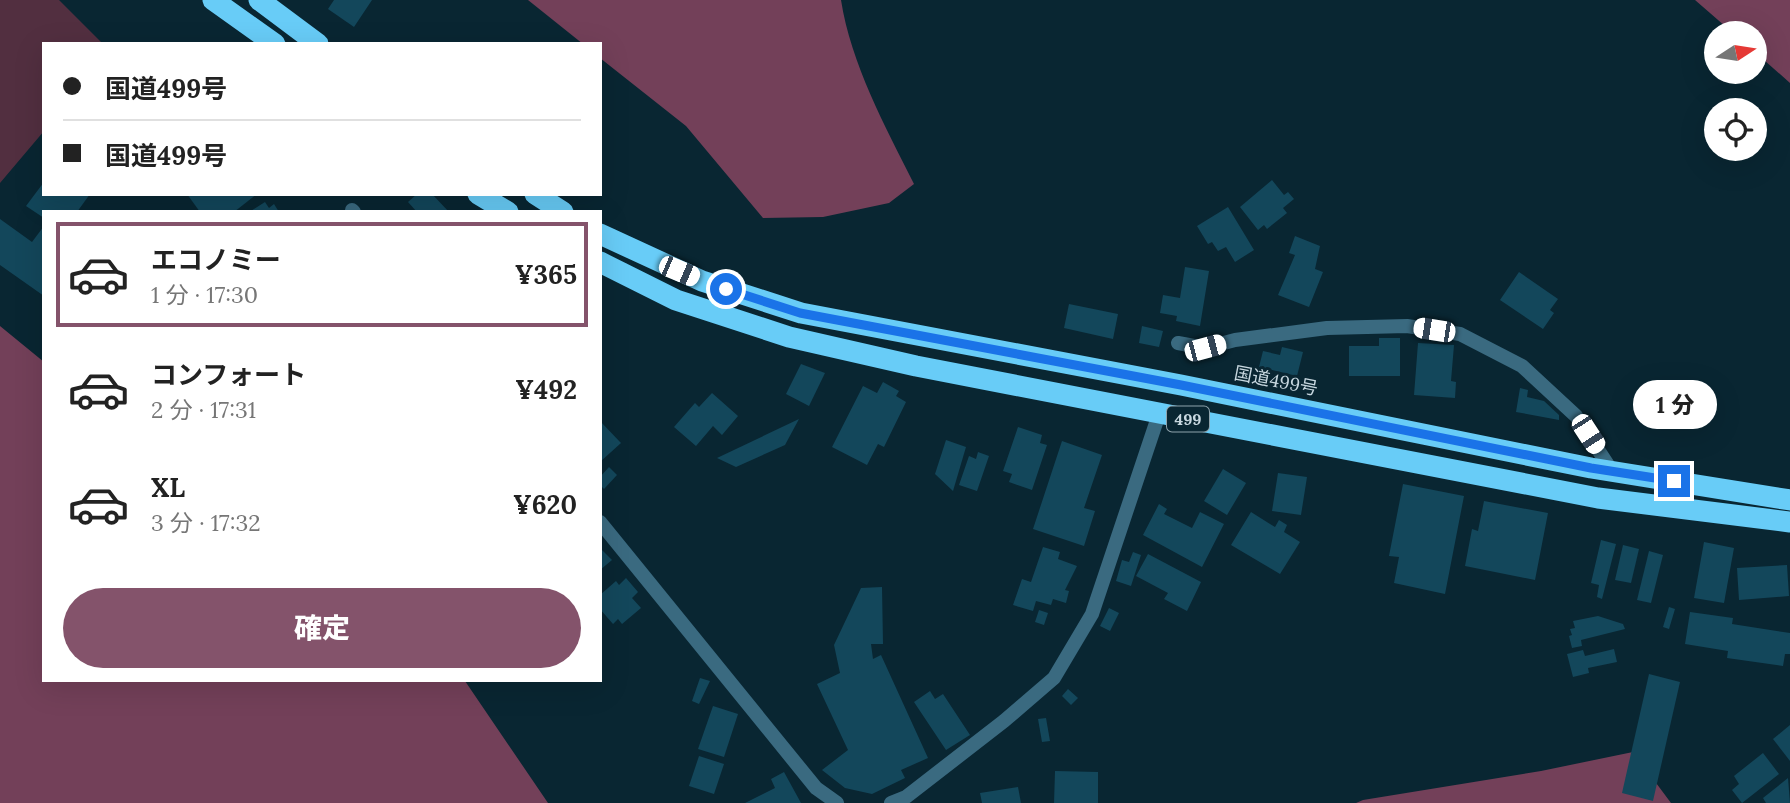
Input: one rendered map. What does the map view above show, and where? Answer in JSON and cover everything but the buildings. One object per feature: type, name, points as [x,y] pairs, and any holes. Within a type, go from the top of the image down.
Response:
[{"type":"highway","points":[[213,0],[272,42]]},
{"type":"highway","points":[[259,0],[315,42]]},
{"type":"highway","points":[[481,196],[505,210]]},
{"type":"highway","points":[[539,196],[560,210]]},
{"type":"highway","name":"国道499号","points":[[602,235],[702,281],[800,313],[1612,471],[1790,500]]},
{"type":"highway","name":"499","points":[[602,263],[676,300],[789,337],[916,366],[1598,498],[1790,522]]},
{"type":"street","points":[[1178,343],[1205,348],[1235,340],[1327,328],[1407,326],[1460,334],[1522,366],[1576,416],[1612,471]]},
{"type":"street","points":[[891,803],[906,797],[1004,722],[1054,678],[1092,614],[1159,414]]},
{"type":"street","points":[[602,524],[809,779],[838,803]]},
{"type":"shaded area","points":[[0,0],[59,0],[101,42],[42,42],[42,133],[0,183]]},
{"type":"shaded area","points":[[528,0],[841,0],[861,71],[914,184],[889,203],[823,217],[763,218],[686,126],[602,60],[602,42],[580,42]]},
{"type":"shaded area","points":[[1695,0],[1790,0],[1790,83],[1768,64],[1768,21],[1719,21]]},
{"type":"shaded area","points":[[0,326],[42,360],[42,682],[466,682],[548,803],[0,803]]},
{"type":"shaded area","points":[[1633,752],[1671,803],[1356,803],[1541,771]]},
{"type":"route","points":[[726,289],[800,313],[1181,385],[1591,468],[1674,481]]}]
